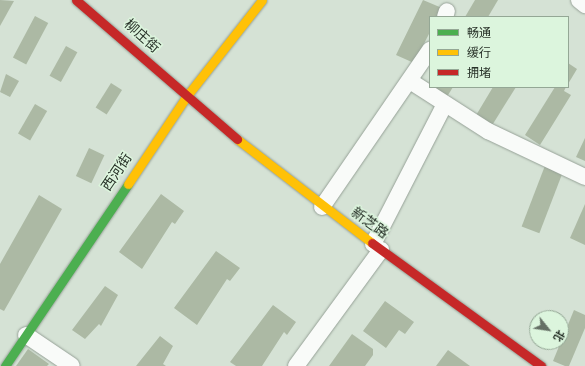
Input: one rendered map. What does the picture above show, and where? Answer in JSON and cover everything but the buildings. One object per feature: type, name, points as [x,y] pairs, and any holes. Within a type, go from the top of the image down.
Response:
[{"type":"main road","name":"柳庄街","points":[[76,0],[186,97]]},
{"type":"main road","name":"西河街","points":[[5,366],[186,97],[262,0]]},
{"type":"main road","name":"新芝路","points":[[186,97],[322,207],[541,366]]},
{"type":"street","points":[[579,0],[585,5]]},
{"type":"street","points":[[322,207],[429,52]]},
{"type":"street","points":[[410,81],[488,132],[585,177]]},
{"type":"street","points":[[296,366],[377,247],[445,104]]},
{"type":"street","points":[[26,335],[72,366]]},
{"type":"traffic: fast","points":[[5,366],[128,184]]},
{"type":"traffic: slow","points":[[128,184],[186,97],[262,0]]},
{"type":"traffic: slow","points":[[237,139],[372,243]]},
{"type":"traffic: jam","points":[[76,0],[237,139]]},
{"type":"traffic: jam","points":[[372,243],[541,366]]}]
